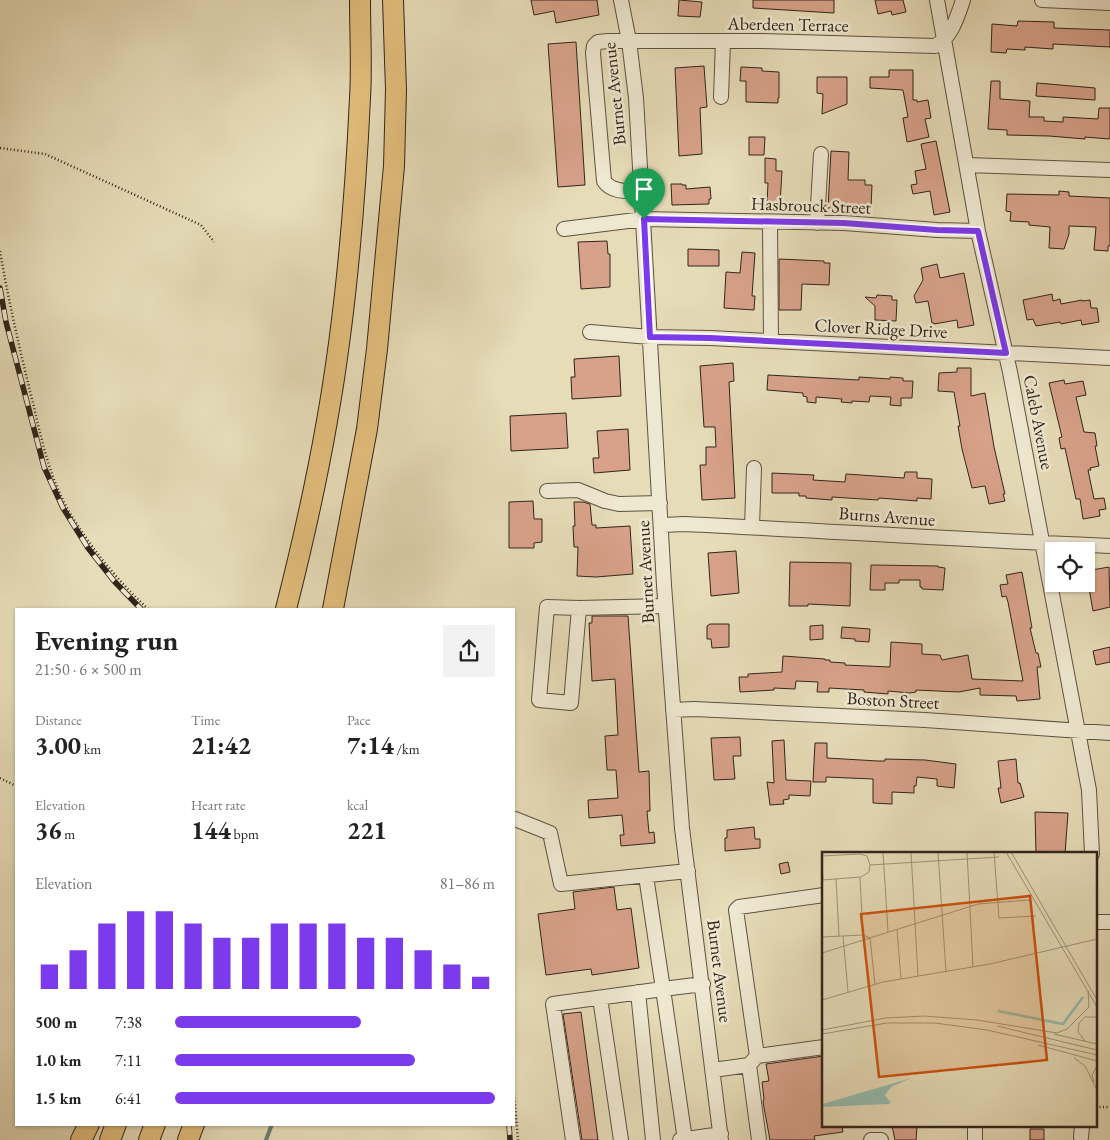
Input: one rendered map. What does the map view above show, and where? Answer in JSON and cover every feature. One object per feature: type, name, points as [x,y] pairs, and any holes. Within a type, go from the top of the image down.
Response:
[{"type":"highway","points":[[286,608],[307,526],[327,420],[343,313],[354,201],[360,96],[360,0]]},
{"type":"highway","points":[[332,608],[341,573],[367,430],[386,263],[396,90],[394,0]]},
{"type":"highway","points":[[82,1140],[89,1126]]},
{"type":"highway","points":[[110,1140],[115,1126]]},
{"type":"highway","points":[[149,1140],[154,1126]]},
{"type":"highway","points":[[190,1140],[194,1126]]},
{"type":"street","name":"Burnet Avenue","points":[[622,0],[636,98],[662,525],[665,606],[682,828],[721,1137]]},
{"type":"street","name":"Caleb Avenue","points":[[937,0],[978,231],[1030,469],[1042,543],[1079,732],[1089,790],[1092,852]]},
{"type":"street","points":[[944,40],[956,20],[963,0]]},
{"type":"street","points":[[1042,0],[1110,3]]},
{"type":"street","name":"Aberdeen Terrace","points":[[642,192],[614,190],[608,187],[604,181],[593,53],[594,46],[598,42],[723,41],[935,46],[944,40]]},
{"type":"street","points":[[721,97],[723,41]]},
{"type":"street","points":[[817,223],[820,154]]},
{"type":"street","points":[[966,165],[1110,170]]},
{"type":"street","name":"Hasbrouck Street","points":[[564,229],[574,226],[644,219],[817,223],[978,231]]},
{"type":"street","points":[[770,222],[771,341]]},
{"type":"street","name":"Clover Ridge Drive","points":[[590,332],[650,337],[771,341],[1110,358]]},
{"type":"street","points":[[752,527],[754,468]]},
{"type":"street","points":[[547,491],[578,490],[619,504],[660,503]]},
{"type":"street","name":"Burns Avenue","points":[[662,525],[685,524],[752,527],[1110,546]]},
{"type":"street","points":[[579,608],[572,703],[539,700],[547,607],[665,606]]},
{"type":"street","name":"Boston Street","points":[[673,710],[694,709],[925,720],[1110,733]]},
{"type":"street","points":[[515,819],[550,833],[561,884],[688,872]]},
{"type":"street","points":[[646,876],[683,1140],[721,1137]]},
{"type":"street","points":[[759,1140],[753,1061],[736,910],[739,907],[822,895]]},
{"type":"street","points":[[573,1140],[554,1004],[702,984]]},
{"type":"street","points":[[638,992],[653,1140]]},
{"type":"street","points":[[600,998],[621,1140]]},
{"type":"street","points":[[713,1070],[822,1046]]},
{"type":"street","points":[[871,1140],[881,1140]]},
{"type":"path","points":[[0,148],[45,154],[70,164],[201,225],[214,242]]},
{"type":"path","points":[[0,251],[12,321],[48,465],[66,507],[90,545],[116,576],[147,608]]},
{"type":"path","points":[[0,778],[15,786]]},
{"type":"path","points":[[515,1106],[518,1140]]},
{"type":"building","points":[[531,0],[597,0],[599,15],[556,23],[554,11],[534,15]]},
{"type":"building","points":[[679,0],[702,2],[700,17],[678,16]]},
{"type":"building","points":[[753,0],[834,0],[834,13],[753,8]]},
{"type":"building","points":[[875,0],[903,0],[906,12],[892,15],[891,11],[878,14]]},
{"type":"building","points":[[1018,21],[1054,22],[1054,28],[1110,30],[1110,47],[1053,44],[1053,49],[1025,47],[1025,50],[1007,49],[1006,53],[991,52],[992,24],[1017,26]]},
{"type":"building","points":[[576,42],[585,185],[558,187],[548,44]]},
{"type":"building","points":[[704,66],[707,107],[700,108],[702,154],[679,156],[675,68]]},
{"type":"building","points":[[741,67],[762,68],[762,71],[779,72],[778,103],[746,102],[746,81],[740,81]]},
{"type":"building","points":[[889,70],[913,70],[913,100],[917,100],[917,102],[928,100],[931,118],[925,119],[929,137],[907,142],[903,118],[908,117],[903,90],[870,88],[870,77],[889,77]]},
{"type":"building","points":[[817,77],[847,77],[847,104],[822,114],[823,94],[817,93]]},
{"type":"building","points":[[991,81],[1000,81],[1000,99],[1030,101],[1029,117],[1044,117],[1044,121],[1063,122],[1063,117],[1098,119],[1099,108],[1110,108],[1110,137],[1109,139],[1085,137],[1085,139],[1007,135],[1007,130],[988,129]]},
{"type":"building","points":[[1037,83],[1095,88],[1095,100],[1036,96]]},
{"type":"building","points":[[749,137],[765,137],[764,155],[749,155]]},
{"type":"building","points":[[936,141],[950,212],[934,215],[930,191],[913,194],[911,185],[917,184],[915,171],[926,169],[921,144]]},
{"type":"building","points":[[831,151],[849,152],[848,180],[865,180],[865,185],[872,185],[871,208],[828,208]]},
{"type":"building","points":[[765,158],[776,159],[776,171],[782,171],[780,205],[767,204],[768,183],[765,183]]},
{"type":"building","points":[[671,184],[686,185],[686,189],[710,187],[711,199],[709,199],[709,204],[672,205]]},
{"type":"building","points":[[1059,191],[1069,192],[1069,196],[1110,198],[1110,246],[1108,246],[1108,251],[1094,250],[1096,227],[1069,226],[1069,234],[1064,249],[1049,248],[1050,227],[1029,225],[1029,222],[1010,221],[1011,212],[1006,211],[1007,194],[1059,195]]},
{"type":"building","points":[[607,241],[608,254],[610,254],[610,287],[581,289],[578,242]]},
{"type":"building","points":[[688,249],[719,250],[719,266],[688,266]]},
{"type":"building","points":[[742,252],[755,253],[752,296],[755,296],[754,310],[724,308],[726,272],[740,273]]},
{"type":"building","points":[[779,259],[824,261],[824,263],[830,263],[829,285],[802,284],[801,310],[779,310]]},
{"type":"building","points":[[937,264],[940,278],[964,273],[974,325],[958,328],[957,320],[934,324],[932,323],[928,301],[916,303],[914,296],[923,280],[921,268]]},
{"type":"building","points":[[1052,294],[1053,301],[1060,299],[1061,304],[1090,300],[1091,308],[1097,308],[1099,322],[1082,325],[1081,320],[1036,326],[1033,319],[1027,320],[1023,300]]},
{"type":"building","points":[[877,295],[892,296],[892,300],[897,300],[896,321],[875,320],[875,306],[865,297],[876,298]]},
{"type":"building","points":[[619,356],[621,396],[572,399],[571,377],[575,377],[574,359]]},
{"type":"building","points":[[733,363],[734,381],[729,382],[735,498],[702,500],[700,465],[706,465],[706,447],[716,447],[715,427],[704,427],[700,366]]},
{"type":"building","points":[[957,368],[971,368],[971,396],[985,393],[1005,501],[989,504],[985,486],[972,488],[962,449],[954,392],[938,391],[939,373],[957,372]]},
{"type":"building","points":[[768,375],[859,380],[859,377],[903,378],[903,381],[913,381],[912,398],[901,398],[901,406],[890,405],[891,397],[870,396],[869,402],[841,402],[842,399],[816,397],[816,403],[807,402],[807,397],[803,396],[803,393],[767,390]]},
{"type":"building","points":[[1064,380],[1065,384],[1083,381],[1086,395],[1076,397],[1084,432],[1095,433],[1097,446],[1095,446],[1099,466],[1088,470],[1094,499],[1104,498],[1106,509],[1099,510],[1100,516],[1083,519],[1080,499],[1076,499],[1065,448],[1061,449],[1059,438],[1062,437],[1049,383]]},
{"type":"building","points":[[566,413],[568,448],[511,451],[510,416]]},
{"type":"building","points":[[628,429],[630,470],[594,473],[593,458],[599,458],[597,431]]},
{"type":"building","points":[[905,472],[917,472],[917,478],[932,479],[931,499],[917,498],[917,501],[832,497],[832,500],[806,498],[806,496],[799,496],[799,493],[772,493],[772,473],[814,475],[813,480],[845,482],[846,474],[904,478]]},
{"type":"building","points":[[533,501],[534,519],[542,519],[542,542],[534,543],[534,548],[509,548],[509,502]]},
{"type":"building","points":[[574,502],[590,504],[592,525],[596,525],[596,528],[630,526],[633,574],[596,577],[577,576],[578,547],[574,547]]},
{"type":"building","points":[[736,551],[739,593],[711,596],[708,553]]},
{"type":"building","points":[[790,562],[851,563],[850,606],[808,604],[808,606],[789,606]]},
{"type":"building","points":[[871,565],[938,566],[945,568],[943,590],[922,589],[920,587],[920,580],[899,580],[899,583],[885,583],[885,590],[870,590]]},
{"type":"building","points":[[1109,567],[1110,607],[1093,611],[1090,592],[1095,592],[1095,569]]},
{"type":"building","points":[[1022,572],[1032,628],[1030,628],[1041,667],[1037,667],[1040,699],[1017,701],[1016,696],[980,695],[980,688],[959,692],[916,690],[916,692],[910,693],[888,691],[888,694],[864,692],[864,690],[829,688],[829,692],[817,692],[818,682],[796,681],[795,689],[774,688],[774,690],[740,692],[739,677],[748,677],[748,674],[782,672],[783,656],[825,659],[830,660],[830,662],[845,663],[845,665],[890,667],[891,642],[922,644],[922,654],[940,655],[942,660],[968,655],[972,679],[1023,681],[1008,602],[1006,596],[1002,597],[1000,585],[1008,584],[1006,575]]},
{"type":"building","points":[[592,616],[628,616],[639,772],[649,771],[650,811],[647,811],[649,833],[654,832],[655,843],[621,846],[620,835],[624,835],[622,815],[589,818],[588,800],[618,798],[616,770],[607,770],[605,736],[618,735],[615,679],[592,681],[589,623],[592,623]]},
{"type":"building","points":[[710,624],[729,624],[729,647],[712,648],[711,639],[707,639],[707,626]]},
{"type":"building","points":[[823,625],[823,639],[810,640],[810,626]]},
{"type":"building","points":[[842,627],[870,629],[869,642],[841,638]]},
{"type":"building","points":[[1110,647],[1110,662],[1096,665],[1093,651]]},
{"type":"building","points":[[740,737],[741,756],[733,756],[735,779],[714,780],[711,738]]},
{"type":"building","points":[[784,740],[786,780],[811,781],[810,796],[789,795],[789,799],[783,800],[784,804],[770,805],[767,782],[774,783],[772,741]]},
{"type":"building","points":[[815,743],[827,743],[827,758],[878,761],[885,761],[885,759],[925,760],[956,764],[954,788],[937,786],[937,779],[917,777],[914,793],[892,792],[892,804],[873,803],[873,779],[826,777],[826,782],[813,782]]},
{"type":"building","points":[[1016,759],[1018,783],[1020,783],[1024,797],[1001,803],[998,788],[1001,788],[998,761]]},
{"type":"building","points":[[1035,812],[1068,813],[1065,852],[1036,852]]},
{"type":"building","points":[[754,827],[755,839],[760,839],[760,848],[725,851],[727,830]]},
{"type":"building","points":[[788,862],[790,872],[781,874],[779,864]]},
{"type":"building","points":[[614,887],[617,910],[631,908],[639,968],[592,975],[591,969],[546,975],[538,914],[575,909],[573,892]]},
{"type":"building","points":[[581,1012],[598,1140],[582,1140],[563,1014]]},
{"type":"building","points":[[822,1056],[822,1128],[842,1128],[843,1132],[814,1136],[815,1140],[770,1140],[763,1102],[762,1082],[769,1081],[766,1064]]},
{"type":"building","points":[[892,1128],[917,1128],[916,1140],[895,1140]]},
{"type":"building","points":[[1030,1129],[1044,1129],[1044,1140],[1030,1140]]},
{"type":"waterway","points":[[266,1140],[271,1126]]},
{"type":"railway","points":[[0,288],[6,322],[44,467],[63,508],[88,548],[114,581],[140,608]]},
{"type":"railway","points":[[509,1126],[510,1140]]},
{"type":"route","points":[[644,219],[844,223],[978,231],[1006,353],[710,338],[650,337],[644,219]]}]
